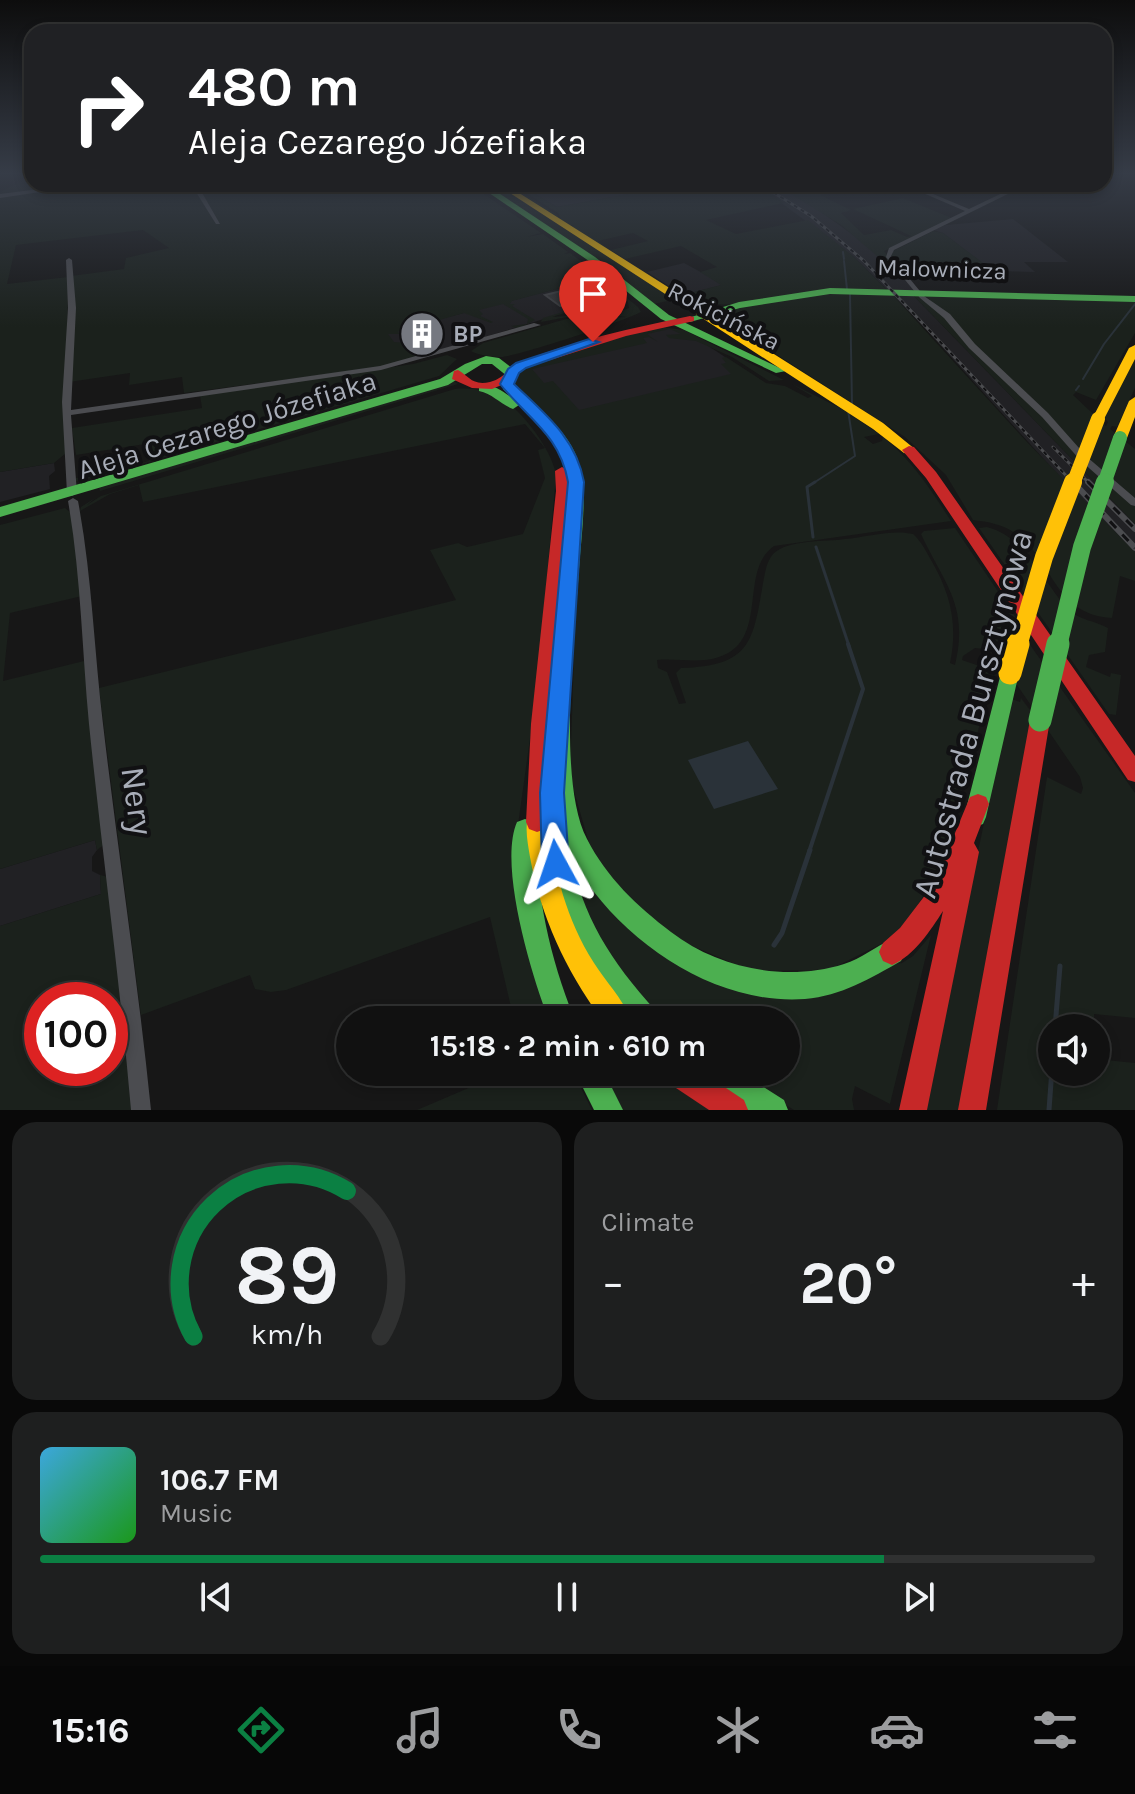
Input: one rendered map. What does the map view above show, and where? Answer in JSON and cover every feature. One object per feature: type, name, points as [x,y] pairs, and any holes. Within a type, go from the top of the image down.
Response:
[{"type":"main road","name":"Rokicińska","points":[[539,224],[592,259],[667,317],[845,404]]},
{"type":"main road","name":"Rokicińska","points":[[563,224],[895,438],[931,475],[1135,773]]},
{"type":"main road","name":"Malownicza","points":[[699,310],[839,291],[1135,299]]},
{"type":"main road","points":[[464,366],[513,361],[699,310]]},
{"type":"main road","points":[[510,376],[521,366],[667,317]]},
{"type":"main road","name":"Autostrada Bursztynowa","points":[[913,1110],[978,804],[1010,673],[1044,557],[1098,419],[1135,348]]},
{"type":"main road","points":[[489,362],[506,366],[510,376],[509,389],[557,433],[574,469],[576,502],[552,793],[556,864],[569,909],[590,950],[614,985],[634,1006]]},
{"type":"main road","points":[[464,366],[510,376]]},
{"type":"main road","points":[[464,366],[539,429],[552,445],[561,470],[563,491],[539,738],[537,851],[547,898],[572,958],[608,1006]]},
{"type":"main road","name":"Aleja Cezarego Józefiaka","points":[[0,521],[444,382],[464,366]]},
{"type":"main road","name":"Autostrada Bursztynowa","points":[[972,1110],[1040,720],[1082,547],[1135,401]]},
{"type":"main road","name":"Aleja Cezarego Józefiaka","points":[[0,512],[72,497]]},
{"type":"main road","points":[[564,673],[565,790],[569,817],[584,858],[601,887],[643,930],[678,954],[721,973],[770,984],[818,983],[857,973],[884,959],[908,940],[929,914],[978,804]]},
{"type":"main road","points":[[539,738],[526,803],[523,882],[535,948],[557,1006]]},
{"type":"main road","points":[[596,1086],[609,1110]]},
{"type":"main road","points":[[698,1086],[734,1110]]},
{"type":"main road","points":[[737,1086],[774,1110]]},
{"type":"street","points":[[944,224],[888,251],[890,258],[922,297],[947,316],[972,346],[1045,415],[1093,468],[1135,503]]},
{"type":"street","name":"Nery","points":[[69,260],[72,308],[68,413],[72,497],[83,558],[96,725],[113,843],[141,1110]]},
{"type":"street","points":[[68,413],[381,368],[464,366],[537,325]]},
{"type":"shaded area","points":[[0,224],[527,224],[541,233],[526,237],[543,234],[568,252],[564,254],[570,253],[592,269],[587,271],[593,270],[602,277],[512,301],[510,304],[515,304],[512,306],[535,320],[518,329],[511,326],[527,324],[528,319],[503,304],[479,310],[483,314],[480,316],[491,323],[464,313],[397,332],[402,334],[388,334],[394,342],[408,343],[424,355],[381,367],[184,393],[182,377],[129,385],[130,373],[69,382],[71,276],[124,269],[126,258],[169,248],[143,230],[16,245],[7,284],[68,277],[66,453],[54,463],[0,472]]},
{"type":"shaded area","points":[[540,224],[558,224],[676,299],[654,304]]},
{"type":"shaded area","points":[[714,224],[736,234],[788,224],[813,224],[854,257],[886,289],[830,290],[735,304],[698,301],[683,295],[721,285],[700,272],[717,267],[681,246],[625,259],[611,250],[648,241],[633,233],[598,241],[600,245],[571,226],[574,225],[569,225]]},
{"type":"shaded area","points":[[809,224],[838,224],[874,250],[914,288],[911,293],[1135,524],[1135,552],[1071,489],[911,313],[854,257]]},
{"type":"shaded area","points":[[852,224],[864,235],[891,230],[907,237],[911,236],[885,224],[944,224],[884,251],[914,288],[841,225]]},
{"type":"shaded area","points":[[1019,224],[1068,262],[1024,262],[1035,272],[993,271],[943,233],[933,230],[946,225]]},
{"type":"shaded area","points":[[933,231],[943,233],[983,263],[946,263],[960,278],[911,278],[889,253]]},
{"type":"shaded area","points":[[684,263],[722,285],[683,295],[647,272]]},
{"type":"shaded area","points":[[599,278],[622,295],[410,360],[382,334]]},
{"type":"shaded area","points":[[605,280],[627,298],[622,295],[552,317],[578,315],[541,322],[543,318],[620,295],[601,285]]},
{"type":"shaded area","points":[[835,292],[890,292],[1026,441],[1135,552],[1135,581],[1120,576],[1112,618],[1077,607],[1065,596],[1028,544],[1015,533],[1000,525],[973,520],[946,475],[905,437],[721,319],[722,313],[733,308]]},
{"type":"shaded area","points":[[910,292],[917,292],[945,318],[1079,454],[1135,506],[1135,524]]},
{"type":"shaded area","points":[[922,292],[1135,300],[1135,333],[1096,400],[1076,392],[1073,395],[1106,426],[1108,422],[1104,418],[1135,357],[1135,388],[1117,427],[1110,429],[1135,449],[1135,499],[1089,461]]},
{"type":"shaded area","points":[[627,298],[641,312],[593,330],[510,355],[494,357],[471,351],[483,343],[566,319],[627,317],[610,315],[629,308]]},
{"type":"shaded area","points":[[662,327],[684,330],[784,380],[769,381],[732,357],[696,341],[669,338],[666,335],[681,334],[670,329],[647,334],[658,342],[649,337],[643,338],[647,343],[532,369],[544,383],[553,381],[579,410],[731,374],[721,364],[726,363],[722,358],[726,357],[766,383],[785,386],[808,398],[812,396],[792,384],[842,409],[879,434],[864,437],[873,444],[882,441],[883,437],[903,455],[951,521],[774,546],[763,557],[757,572],[749,621],[735,649],[712,659],[657,660],[658,668],[667,672],[679,704],[686,703],[676,673],[681,668],[722,662],[744,647],[756,621],[767,564],[773,554],[788,546],[808,542],[889,533],[913,534],[944,585],[953,623],[950,663],[955,665],[959,645],[957,611],[921,534],[924,531],[955,528],[1022,627],[1028,642],[1135,793],[1135,1018],[1110,1014],[1038,1014],[1038,1086],[1110,1086],[1110,1060],[1135,1063],[1135,1110],[997,1110],[1047,777],[1081,794],[1083,788],[1080,777],[993,650],[975,648],[963,656],[962,660],[994,671],[942,866],[899,935],[829,970],[751,971],[662,933],[593,857],[570,777],[580,471],[513,387],[522,368],[606,340]]},
{"type":"shaded area","points":[[662,328],[686,331],[749,373],[561,417],[524,371]]},
{"type":"shaded area","points":[[447,355],[457,359],[439,376],[98,477],[76,481],[76,478],[105,474],[149,461],[151,443],[76,455],[72,428],[202,408],[200,395],[413,364]]},
{"type":"shaded area","points":[[454,381],[458,384],[100,491],[99,488]]},
{"type":"shaded area","points":[[455,389],[487,391],[509,403],[520,414],[540,438],[547,451],[553,464],[556,475],[538,681],[517,832],[546,1006],[511,1006],[490,917],[286,990],[271,992],[255,989],[250,975],[141,1015],[99,688],[456,600],[430,550],[458,543],[467,547],[523,534],[545,478],[538,450],[545,448],[525,424],[143,502],[139,485],[110,494],[80,511],[81,507],[101,496]]},
{"type":"shaded area","points":[[54,463],[55,471],[49,476],[50,489],[0,502],[0,472]]},
{"type":"shaded area","points":[[65,508],[71,513],[82,596],[10,613],[3,681],[88,660],[105,844],[97,850],[95,840],[0,869],[0,525]]},
{"type":"shaded area","points":[[987,527],[1001,533],[1024,551],[1069,610],[1108,628],[1105,652],[1089,655],[1086,667],[1110,677],[1111,673],[1121,675],[1116,715],[1109,714],[979,528]]},
{"type":"shaded area","points":[[1021,698],[1033,714],[960,1110],[924,1110],[998,756],[1012,699],[1020,702]]},
{"type":"shaded area","points":[[748,741],[778,789],[714,809],[688,760]]},
{"type":"shaded area","points":[[95,840],[97,850],[92,857],[92,871],[100,875],[101,894],[0,926],[0,869]]},
{"type":"shaded area","points":[[569,840],[713,978],[902,963],[913,956],[931,935],[890,1104],[855,1086],[852,1099],[854,1110],[794,1110],[755,1086],[800,1086],[800,1006],[646,1006],[636,996],[575,899]]},
{"type":"shaded area","points":[[100,875],[109,877],[120,982],[24,982],[24,1086],[128,1086],[128,1054],[134,1110],[0,1110],[0,926],[101,894]]},
{"type":"shaded area","points":[[473,1086],[580,1086],[592,1110],[417,1110]]},
{"type":"shaded area","points":[[606,1086],[682,1086],[717,1110],[619,1110]]},
{"type":"building","points":[[586,285],[602,295],[560,306],[545,295]]},
{"type":"waterway","points":[[843,252],[844,259]]},
{"type":"waterway","points":[[844,261],[847,289]]},
{"type":"waterway","points":[[812,484],[855,456],[848,410],[852,404],[850,294]]},
{"type":"waterway","points":[[1083,379],[1104,344],[1135,304]]},
{"type":"waterway","points":[[1076,390],[1079,386]]},
{"type":"waterway","points":[[813,537],[807,487],[815,482]]},
{"type":"waterway","points":[[816,547],[849,646]]},
{"type":"waterway","points":[[809,852],[863,689],[848,644]]},
{"type":"waterway","points":[[774,945],[782,933],[810,850]]},
{"type":"waterway","points":[[1056,1014],[1060,966]]},
{"type":"waterway","points":[[1049,1110],[1051,1086]]},
{"type":"railway","points":[[820,224],[864,261],[1074,484]]},
{"type":"railway","points":[[1053,447],[1135,529]]},
{"type":"railway","points":[[1073,482],[1135,548]]},
{"type":"traffic: fast","points":[[539,224],[592,259],[665,317],[780,371]]},
{"type":"traffic: fast","points":[[690,319],[739,305],[830,291],[1135,299]]},
{"type":"traffic: fast","points":[[0,512],[444,382],[478,362],[495,360],[512,374]]},
{"type":"traffic: fast","points":[[509,379],[509,389],[557,433],[574,469],[576,502],[562,684]]},
{"type":"traffic: fast","points":[[483,388],[495,391],[513,405]]},
{"type":"traffic: fast","points":[[1040,720],[1082,547],[1120,438]]},
{"type":"traffic: fast","points":[[564,673],[561,759],[570,823],[577,843],[601,882],[632,918],[671,948],[714,970],[759,983],[805,986],[850,976],[892,952]]},
{"type":"traffic: fast","points":[[975,817],[1010,673]]},
{"type":"traffic: fast","points":[[553,776],[557,847],[572,908],[602,965],[634,1006]]},
{"type":"traffic: fast","points":[[525,829],[526,879],[533,927],[557,1006]]},
{"type":"traffic: fast","points":[[596,1086],[609,1110]]},
{"type":"traffic: fast","points":[[737,1086],[774,1110]]},
{"type":"traffic: slow","points":[[562,224],[878,426],[909,450]]},
{"type":"traffic: slow","points":[[1098,419],[1135,348]]},
{"type":"traffic: slow","points":[[1120,438],[1135,401]]},
{"type":"traffic: slow","points":[[1010,673],[1044,557],[1098,419]]},
{"type":"traffic: slow","points":[[537,822],[546,878],[561,927],[585,973],[608,1006]]},
{"type":"traffic: jam","points":[[458,374],[458,379],[467,383],[492,386],[507,379],[521,366],[623,333],[690,319]]},
{"type":"traffic: jam","points":[[909,450],[931,475],[1135,773]]},
{"type":"traffic: jam","points":[[537,822],[541,724],[563,491],[562,471]]},
{"type":"traffic: jam","points":[[972,1110],[1040,720]]},
{"type":"traffic: jam","points":[[892,952],[909,937],[935,903],[978,804]]},
{"type":"traffic: jam","points":[[913,1110],[968,852]]},
{"type":"traffic: jam","points":[[698,1086],[734,1110]]},
{"type":"place","name":"BP","points":[[422,334]]},
{"type":"route","points":[[556,864],[552,793],[564,673],[576,482],[573,463],[557,433],[509,389],[507,382],[513,371],[521,366],[593,342]]}]
